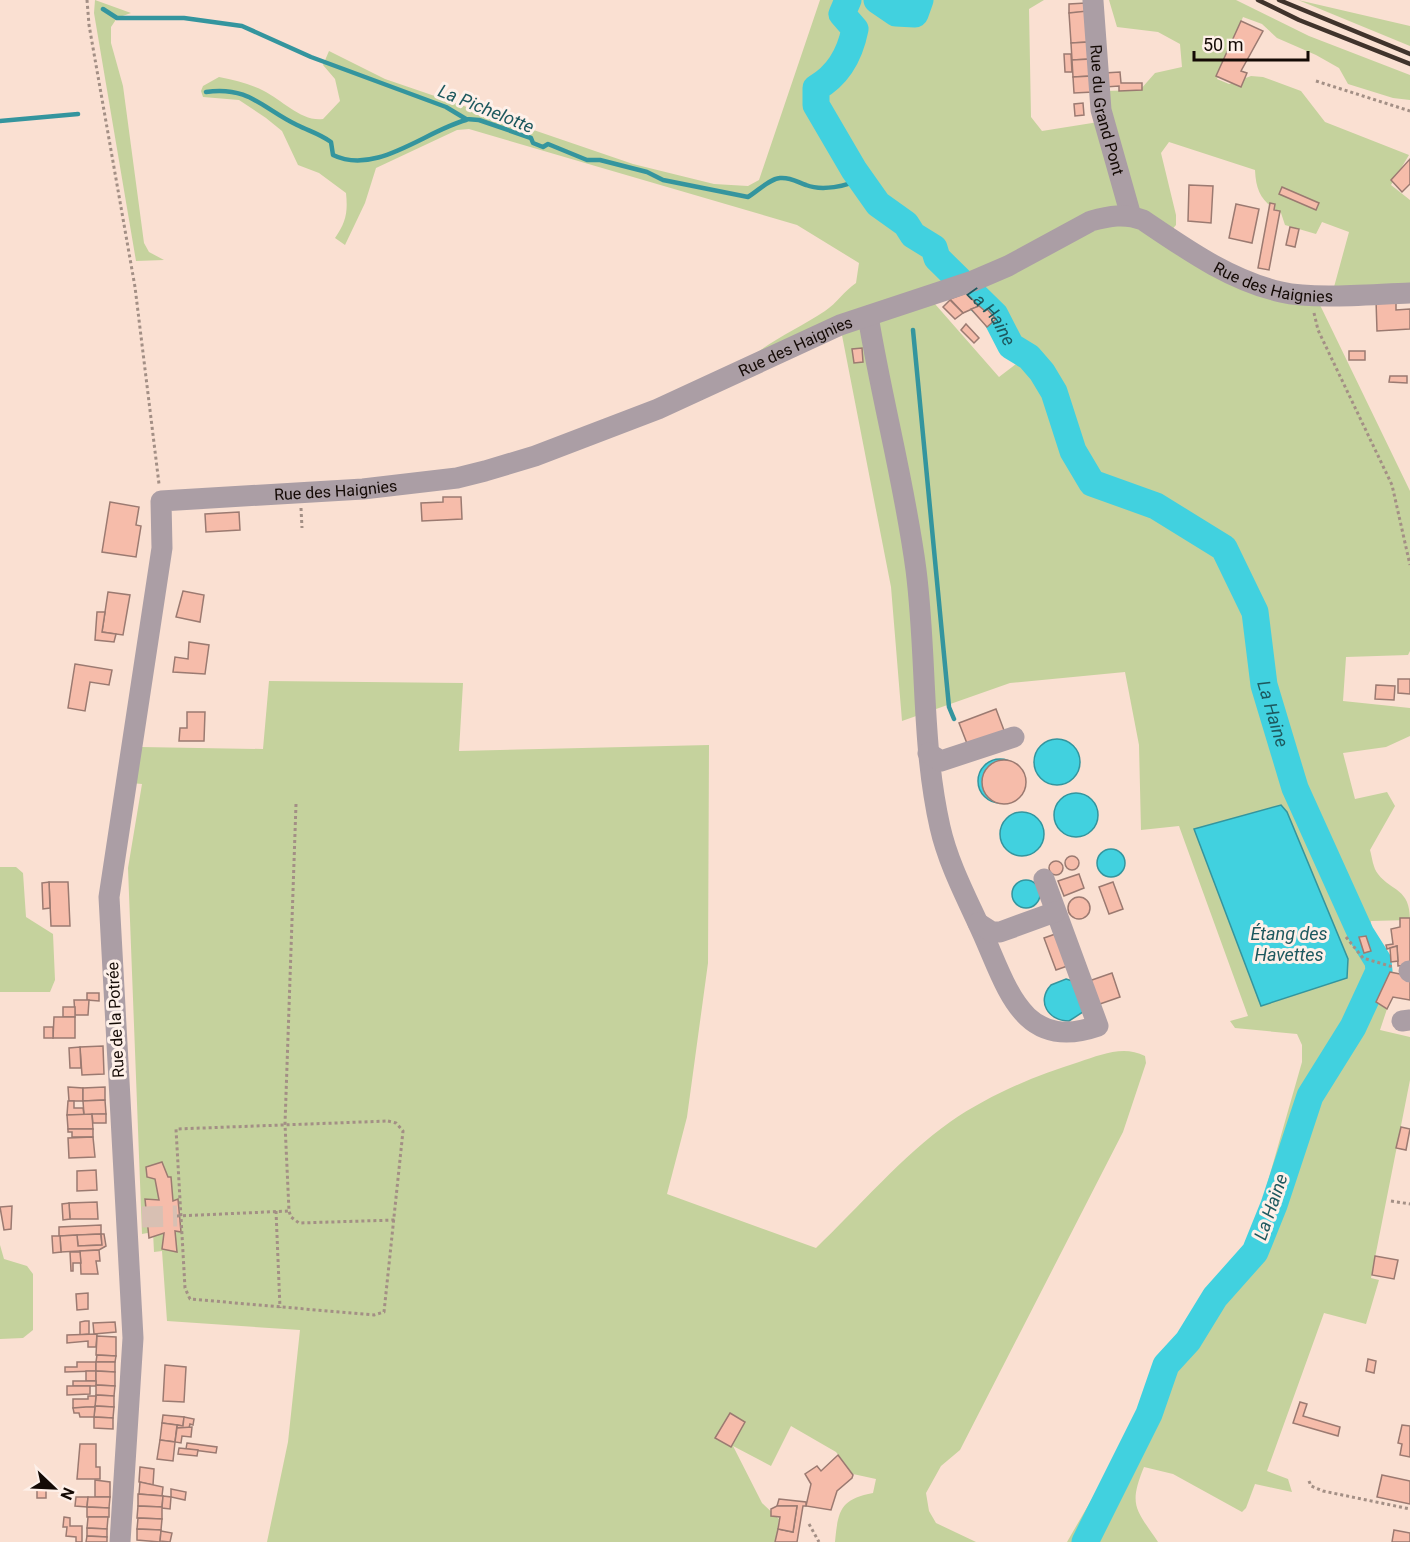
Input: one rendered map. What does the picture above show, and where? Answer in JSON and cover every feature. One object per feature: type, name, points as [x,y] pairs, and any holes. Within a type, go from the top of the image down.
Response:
[{"type":"street","name":"Rue du Grand Pont","points":[[1093,1],[1101,110],[1131,216]]},
{"type":"street","name":"Rue des Haignies","points":[[161,501],[363,489],[470,476],[535,456],[658,409],[796,344],[868,316],[964,285],[1008,266],[1091,221],[1131,216],[1143,220],[1225,272],[1282,292],[1410,293]]},
{"type":"street","points":[[868,316],[916,570],[928,753],[940,829],[1005,988],[1016,1008],[1043,1028],[1060,1032],[1081,1032],[1098,1026],[1044,879]]},
{"type":"street","name":"Rue de la Potrée","points":[[120,1542],[133,1357],[134,1218],[109,897],[162,548],[161,501]]},
{"type":"street","points":[[928,753],[941,761],[1014,737]]},
{"type":"street","points":[[978,923],[992,932],[1000,932],[1055,912]]},
{"type":"path","points":[[87,0],[89,25],[135,287],[161,501]]},
{"type":"path","points":[[1316,81],[1410,111]]},
{"type":"path","points":[[1317,294],[1315,319],[1392,485],[1410,566]]},
{"type":"path","points":[[296,804],[285,1124],[288,1211],[291,1217],[299,1223],[395,1220]]},
{"type":"path","points":[[1346,937],[1360,956],[1382,964]]},
{"type":"path","points":[[388,1121],[401,1127],[403,1137],[386,1306],[381,1315],[190,1299],[185,1288],[179,1216],[176,1129],[388,1121]]},
{"type":"path","points":[[1391,1201],[1410,1204]]},
{"type":"path","points":[[276,1211],[280,1308]]},
{"type":"path","points":[[179,1216],[288,1211]]},
{"type":"path","points":[[1310,1481],[1311,1486],[1323,1491],[1410,1509]]},
{"type":"path","points":[[809,1524],[819,1542]]},
{"type":"green space","points":[[95,0],[131,13],[117,18],[111,27],[111,43],[123,86],[144,243],[149,252],[164,260],[136,261],[94,13]]},
{"type":"green space","points":[[820,0],[1044,0],[1029,9],[1031,117],[1042,131],[1111,120],[1105,91],[1140,90],[1155,73],[1182,67],[1180,44],[1158,32],[1117,27],[1109,0],[1236,0],[1309,36],[1410,75],[1410,100],[1393,98],[1348,84],[1339,68],[1277,38],[1262,24],[1243,17],[1217,79],[1229,84],[1251,76],[1263,77],[1301,91],[1325,122],[1409,155],[1391,185],[1410,200],[1410,288],[1334,287],[1349,232],[1322,222],[1316,234],[1285,225],[1281,213],[1261,196],[1255,170],[1169,142],[1161,153],[1176,215],[1176,225],[1169,233],[1135,213],[745,363],[773,342],[829,308],[856,283],[859,263],[797,225],[469,129],[457,130],[376,168],[365,203],[345,245],[335,238],[345,217],[346,193],[319,173],[298,165],[282,131],[266,118],[239,100],[203,97],[201,91],[203,86],[219,77],[231,79],[264,91],[300,114],[323,119],[340,101],[335,79],[323,65],[329,51],[385,79],[633,164],[714,184],[748,186],[759,180]]},
{"type":"green space","points":[[1298,0],[1410,26],[1410,46],[1303,2]]},
{"type":"green space","points":[[1122,215],[1198,257],[1320,305],[1410,491],[1410,651],[1408,655],[1346,657],[1343,701],[1410,708],[1410,736],[1386,747],[1343,753],[1355,799],[1387,792],[1395,806],[1370,850],[1378,874],[1404,896],[1410,920],[1371,921],[1372,965],[1362,995],[1387,1009],[1380,1030],[1410,1037],[1410,1080],[1371,1278],[1379,1280],[1366,1324],[1324,1313],[1267,1471],[1288,1479],[1292,1492],[1255,1484],[1246,1508],[1242,1512],[1173,1474],[1144,1467],[1136,1491],[1137,1507],[1158,1542],[1067,1542],[1148,1402],[1164,1356],[1243,1254],[1258,1216],[1302,1062],[1302,1045],[1297,1034],[1235,1028],[1230,1021],[1248,1016],[1179,826],[1141,830],[1139,745],[1125,672],[1010,683],[902,721],[891,587],[840,325],[928,296],[999,377],[1029,354],[1014,345],[997,311],[972,287]]},
{"type":"green space","points":[[269,681],[463,683],[459,751],[709,745],[708,963],[687,1117],[667,1194],[816,1248],[915,1150],[932,1135],[980,1103],[1029,1080],[1104,1054],[1128,1051],[1145,1056],[1146,1063],[1123,1132],[960,1450],[941,1466],[926,1493],[929,1511],[936,1523],[976,1542],[835,1542],[843,1508],[854,1499],[873,1493],[876,1479],[853,1474],[836,1452],[791,1426],[771,1466],[733,1446],[762,1503],[779,1519],[776,1542],[267,1542],[288,1442],[300,1330],[167,1321],[162,1251],[154,1252],[153,1232],[142,1234],[128,868],[142,784],[131,783],[141,747],[263,749]]},
{"type":"green space","points":[[0,867],[16,867],[23,873],[26,917],[53,934],[55,980],[50,992],[0,992]]},
{"type":"green space","points":[[0,1245],[4,1259],[27,1266],[33,1274],[33,1330],[23,1338],[0,1339]]},
{"type":"water","points":[[1057,739],[1073,746],[1080,762],[1073,778],[1057,785],[1041,778],[1034,762],[1041,746]]},
{"type":"water","points":[[1000,759],[1016,765],[1022,781],[1016,797],[1000,803],[984,797],[978,781],[984,765]]},
{"type":"water","points":[[1076,793],[1091,800],[1098,815],[1091,830],[1076,837],[1061,830],[1054,815],[1061,800]]},
{"type":"water","name":"Étang des Havettes","points":[[1281,805],[1287,812],[1348,959],[1347,978],[1261,1006],[1194,829]]},
{"type":"water","points":[[1022,812],[1037,819],[1044,834],[1037,849],[1022,856],[1007,849],[1000,834],[1007,819]]},
{"type":"water","points":[[1111,849],[1121,853],[1125,863],[1121,873],[1111,877],[1101,873],[1097,863],[1101,853]]},
{"type":"water","points":[[1026,880],[1036,884],[1040,894],[1036,904],[1026,908],[1016,904],[1012,894],[1016,884]]},
{"type":"water","points":[[1066,979],[1073,981],[1083,1012],[1069,1021],[1055,1018],[1046,1009],[1045,1003],[1047,991],[1051,985]]},
{"type":"building","points":[[1086,3],[1087,12],[1069,13],[1069,4]]},
{"type":"building","points":[[1087,11],[1089,42],[1071,43],[1069,13]]},
{"type":"building","points":[[1241,21],[1263,31],[1241,71],[1247,73],[1241,87],[1216,76]]},
{"type":"building","points":[[1089,42],[1091,59],[1072,60],[1071,43]]},
{"type":"building","points":[[1064,54],[1071,54],[1072,72],[1065,72]]},
{"type":"building","points":[[1091,59],[1092,76],[1073,77],[1072,60]]},
{"type":"building","points":[[1120,72],[1121,83],[1142,83],[1142,90],[1119,91],[1119,86],[1105,87],[1104,73]]},
{"type":"building","points":[[1092,76],[1093,92],[1074,93],[1073,77]]},
{"type":"building","points":[[1083,103],[1084,115],[1075,116],[1074,104]]},
{"type":"building","points":[[1410,159],[1410,184],[1402,192],[1391,180]]},
{"type":"building","points":[[1189,185],[1213,186],[1211,223],[1188,221]]},
{"type":"building","points":[[1282,187],[1319,203],[1316,210],[1279,194]]},
{"type":"building","points":[[1270,203],[1275,204],[1274,210],[1280,211],[1269,270],[1258,268]]},
{"type":"building","points":[[1236,204],[1259,209],[1252,243],[1229,238]]},
{"type":"building","points":[[1290,227],[1299,229],[1295,247],[1286,245]]},
{"type":"building","points":[[966,293],[979,306],[963,313],[950,299]]},
{"type":"building","points":[[1396,299],[1396,310],[1410,309],[1410,329],[1377,331],[1376,300]]},
{"type":"building","points":[[950,300],[963,313],[955,319],[943,307]]},
{"type":"building","points":[[979,306],[985,311],[987,309],[996,319],[987,327],[971,309]]},
{"type":"building","points":[[966,324],[979,338],[974,343],[961,330]]},
{"type":"building","points":[[862,348],[863,362],[854,363],[852,349]]},
{"type":"building","points":[[1349,351],[1365,351],[1365,360],[1349,360]]},
{"type":"building","points":[[1390,376],[1407,376],[1407,383],[1389,382]]},
{"type":"building","points":[[443,497],[461,497],[462,519],[422,521],[421,503],[443,502]]},
{"type":"building","points":[[110,502],[139,507],[136,525],[141,526],[136,557],[102,552]]},
{"type":"building","points":[[239,512],[240,530],[206,532],[205,514]]},
{"type":"building","points":[[183,591],[204,595],[200,622],[176,617]]},
{"type":"building","points":[[108,592],[130,595],[123,635],[102,632]]},
{"type":"building","points":[[97,612],[105,612],[102,632],[116,634],[114,642],[95,640]]},
{"type":"building","points":[[189,642],[209,645],[205,674],[173,672],[175,657],[188,659]]},
{"type":"building","points":[[75,664],[112,670],[109,685],[90,682],[85,711],[68,708]]},
{"type":"building","points":[[1398,679],[1410,679],[1410,694],[1398,693]]},
{"type":"building","points":[[1376,685],[1395,686],[1394,700],[1375,699]]},
{"type":"building","points":[[996,709],[1005,733],[968,746],[959,723]]},
{"type":"building","points":[[187,712],[205,712],[204,741],[179,741],[180,728],[187,728]]},
{"type":"building","points":[[1004,760],[1020,766],[1026,782],[1020,798],[1004,804],[988,798],[982,782],[988,766]]},
{"type":"building","points":[[1069,856],[1075,856],[1079,863],[1075,870],[1069,870],[1065,866],[1065,860]]},
{"type":"building","points":[[1056,861],[1061,863],[1063,868],[1061,873],[1056,875],[1051,873],[1049,868],[1051,863]]},
{"type":"building","points":[[1079,874],[1084,888],[1064,896],[1058,881]]},
{"type":"building","points":[[49,882],[68,882],[70,926],[51,926]]},
{"type":"building","points":[[49,882],[50,908],[43,909],[42,883]]},
{"type":"building","points":[[1113,882],[1123,909],[1109,914],[1099,887]]},
{"type":"building","points":[[1079,897],[1087,900],[1090,908],[1087,916],[1079,919],[1071,916],[1068,908],[1071,900]]},
{"type":"building","points":[[1400,918],[1410,918],[1410,965],[1398,966],[1397,946],[1387,949],[1386,945],[1393,944],[1391,929],[1400,927]]},
{"type":"building","points":[[1061,932],[1073,964],[1056,970],[1044,938]]},
{"type":"building","points":[[1366,936],[1371,951],[1364,953],[1359,937]]},
{"type":"building","points":[[1397,946],[1398,961],[1391,962],[1390,948]]},
{"type":"building","points":[[1390,972],[1410,976],[1410,1000],[1393,997],[1387,1009],[1376,1002]]},
{"type":"building","points":[[1112,973],[1120,997],[1097,1005],[1089,981]]},
{"type":"building","points":[[87,993],[99,993],[99,1001],[87,1000]]},
{"type":"building","points":[[74,1000],[89,1000],[88,1015],[75,1015]]},
{"type":"building","points":[[63,1007],[75,1007],[75,1017],[63,1017]]},
{"type":"building","points":[[54,1017],[75,1017],[75,1038],[53,1038]]},
{"type":"building","points":[[44,1027],[53,1027],[53,1038],[44,1038]]},
{"type":"building","points":[[103,1046],[104,1074],[82,1075],[80,1047]]},
{"type":"building","points":[[80,1047],[81,1068],[70,1068],[69,1048]]},
{"type":"building","points":[[68,1087],[83,1088],[83,1101],[69,1101]]},
{"type":"building","points":[[105,1087],[105,1100],[83,1101],[83,1088]]},
{"type":"building","points":[[105,1100],[106,1114],[84,1115],[83,1101]]},
{"type":"building","points":[[68,1101],[74,1101],[74,1108],[83,1108],[84,1115],[67,1115]]},
{"type":"building","points":[[92,1114],[93,1129],[68,1129],[67,1115]]},
{"type":"building","points":[[92,1114],[106,1114],[106,1123],[93,1123]]},
{"type":"building","points":[[1401,1127],[1410,1129],[1406,1150],[1396,1148]]},
{"type":"building","points":[[68,1129],[93,1129],[93,1137],[72,1137],[72,1132],[68,1132]]},
{"type":"building","points":[[93,1137],[95,1157],[69,1158],[68,1138]]},
{"type":"building","points":[[162,1162],[168,1177],[171,1177],[173,1201],[178,1199],[181,1232],[175,1231],[177,1252],[162,1249],[164,1233],[149,1238],[145,1199],[159,1200],[155,1179],[147,1177],[146,1167]]},
{"type":"building","points":[[96,1170],[97,1190],[77,1191],[77,1171]]},
{"type":"building","points":[[97,1202],[98,1219],[70,1219],[69,1203]]},
{"type":"building","points":[[69,1203],[70,1219],[63,1220],[62,1204]]},
{"type":"building","points":[[12,1206],[11,1229],[4,1230],[0,1207]]},
{"type":"building","points":[[101,1225],[101,1234],[59,1236],[59,1227]]},
{"type":"building","points":[[101,1234],[102,1245],[78,1246],[77,1235]]},
{"type":"building","points":[[101,1234],[104,1234],[106,1246],[99,1250],[61,1252],[60,1236],[77,1235],[78,1246],[102,1245]]},
{"type":"building","points":[[52,1236],[60,1236],[61,1252],[53,1253]]},
{"type":"building","points":[[99,1250],[100,1261],[96,1261],[98,1274],[81,1274],[80,1251]]},
{"type":"building","points":[[70,1252],[80,1252],[81,1263],[73,1263],[73,1271],[71,1271]]},
{"type":"building","points":[[1375,1256],[1398,1260],[1394,1279],[1372,1275]]},
{"type":"building","points":[[88,1293],[88,1309],[77,1310],[76,1294]]},
{"type":"building","points":[[89,1321],[89,1334],[80,1335],[80,1322]]},
{"type":"building","points":[[115,1322],[116,1332],[94,1334],[93,1323]]},
{"type":"building","points":[[97,1334],[96,1347],[88,1347],[88,1341],[67,1343],[67,1335]]},
{"type":"building","points":[[97,1336],[116,1337],[116,1356],[96,1355]]},
{"type":"building","points":[[97,1355],[116,1356],[115,1362],[96,1362]]},
{"type":"building","points":[[1368,1359],[1376,1361],[1374,1373],[1366,1371]]},
{"type":"building","points":[[77,1362],[96,1362],[96,1371],[65,1372],[65,1367],[77,1367]]},
{"type":"building","points":[[96,1362],[115,1362],[115,1372],[96,1371]]},
{"type":"building","points":[[165,1365],[186,1367],[184,1402],[163,1401]]},
{"type":"building","points":[[86,1371],[96,1371],[96,1381],[86,1381]]},
{"type":"building","points":[[96,1371],[115,1372],[115,1386],[96,1385]]},
{"type":"building","points":[[73,1381],[96,1381],[96,1386],[73,1386]]},
{"type":"building","points":[[96,1385],[115,1386],[114,1396],[96,1395]]},
{"type":"building","points":[[67,1386],[90,1386],[90,1394],[67,1395]]},
{"type":"building","points":[[96,1395],[114,1396],[114,1407],[95,1406]]},
{"type":"building","points":[[88,1396],[96,1396],[95,1407],[73,1408],[73,1399],[88,1399]]},
{"type":"building","points":[[1300,1402],[1307,1404],[1303,1416],[1340,1427],[1338,1436],[1293,1423]]},
{"type":"building","points":[[95,1406],[114,1407],[113,1418],[94,1417]]},
{"type":"building","points":[[95,1407],[94,1417],[80,1417],[79,1413],[74,1413],[73,1408]]},
{"type":"building","points":[[730,1413],[745,1422],[731,1447],[715,1438]]},
{"type":"building","points":[[163,1415],[184,1417],[183,1426],[162,1423]]},
{"type":"building","points":[[94,1417],[113,1418],[113,1429],[94,1428]]},
{"type":"building","points":[[184,1417],[194,1419],[193,1425],[190,1424],[189,1428],[177,1428],[177,1425],[183,1426]]},
{"type":"building","points":[[162,1423],[177,1425],[175,1442],[160,1440]]},
{"type":"building","points":[[1402,1425],[1410,1426],[1410,1457],[1400,1455],[1402,1444],[1398,1443]]},
{"type":"building","points":[[192,1427],[191,1437],[182,1436],[181,1443],[175,1442],[177,1428]]},
{"type":"building","points":[[160,1440],[175,1442],[173,1461],[157,1459]]},
{"type":"building","points":[[187,1443],[217,1447],[216,1453],[186,1449]]},
{"type":"building","points":[[80,1444],[96,1444],[96,1467],[100,1467],[100,1479],[77,1479]]},
{"type":"building","points":[[179,1448],[198,1450],[197,1456],[178,1454]]},
{"type":"building","points":[[838,1455],[853,1475],[852,1478],[837,1491],[831,1510],[806,1506],[811,1484],[805,1474],[817,1466],[821,1471]]},
{"type":"building","points":[[140,1467],[154,1469],[153,1485],[139,1482]]},
{"type":"building","points":[[1382,1475],[1410,1481],[1410,1504],[1377,1497]]},
{"type":"building","points":[[95,1480],[110,1482],[110,1497],[95,1497]]},
{"type":"building","points":[[140,1482],[163,1487],[162,1496],[139,1494]]},
{"type":"building","points":[[37,1487],[46,1487],[46,1498],[37,1498]]},
{"type":"building","points":[[171,1489],[186,1492],[185,1500],[171,1497]]},
{"type":"building","points":[[138,1494],[163,1496],[162,1507],[138,1506]]},
{"type":"building","points":[[163,1496],[171,1497],[170,1509],[162,1508]]},
{"type":"building","points":[[76,1497],[88,1497],[87,1507],[75,1506]]},
{"type":"building","points":[[88,1497],[110,1497],[109,1508],[87,1507]]},
{"type":"building","points":[[779,1499],[806,1502],[806,1506],[803,1506],[797,1542],[775,1542],[778,1529],[793,1532],[797,1506],[777,1506]]},
{"type":"building","points":[[138,1506],[162,1507],[162,1519],[137,1518]]},
{"type":"building","points":[[777,1506],[797,1506],[793,1532],[778,1529],[780,1517],[771,1516],[771,1509]]},
{"type":"building","points":[[87,1507],[109,1508],[109,1517],[87,1517]]},
{"type":"building","points":[[64,1517],[70,1518],[70,1526],[82,1526],[82,1542],[76,1542],[76,1537],[66,1536],[67,1527],[63,1527]]},
{"type":"building","points":[[88,1517],[108,1517],[107,1529],[87,1528]]},
{"type":"building","points":[[138,1518],[162,1519],[161,1530],[137,1529]]},
{"type":"building","points":[[87,1528],[107,1529],[107,1537],[87,1536]]},
{"type":"building","points":[[137,1529],[161,1530],[160,1542],[137,1540]]},
{"type":"building","points":[[1394,1530],[1410,1533],[1410,1542],[1392,1542]]},
{"type":"building","points":[[161,1531],[172,1533],[170,1542],[160,1541]]},
{"type":"building","points":[[87,1536],[107,1537],[107,1542],[86,1542]]},
{"type":"waterway","name":"La Haine","points":[[848,0],[842,14],[855,29],[853,38],[847,55],[837,70],[816,88],[816,105],[854,170],[878,204],[906,224],[913,235],[934,248],[937,258],[995,315],[1011,346],[1029,357],[1042,372],[1054,392],[1073,451],[1092,483],[1156,506],[1224,548],[1255,612],[1264,685],[1295,788],[1361,934],[1378,961],[1379,971],[1353,1027],[1310,1096],[1274,1205],[1255,1252],[1215,1297],[1188,1341],[1166,1365],[1149,1414],[1085,1542]]},
{"type":"waterway","name":"La Haine","points":[[877,0],[896,13],[915,14],[920,0]]},
{"type":"waterway","name":"La Pichelotte","points":[[103,9],[117,18],[184,18],[242,26],[311,57],[446,107],[466,119],[479,120],[531,138],[533,143],[543,147],[548,144],[587,160],[600,160],[647,172],[663,180],[748,197],[768,183],[780,178],[791,179],[812,187],[826,188],[848,184],[859,178]]},
{"type":"waterway","points":[[206,92],[233,92],[255,100],[297,125],[327,139],[331,142],[333,155],[349,160],[366,160],[383,156],[466,120]]},
{"type":"waterway","points":[[0,121],[78,114]]},
{"type":"waterway","points":[[913,330],[949,707],[954,719]]},
{"type":"tunnel","points":[[142,1217],[177,1216]]},
{"type":"railway","points":[[1258,0],[1299,20],[1410,64]]},
{"type":"railway","points":[[1279,0],[1410,54]]}]
